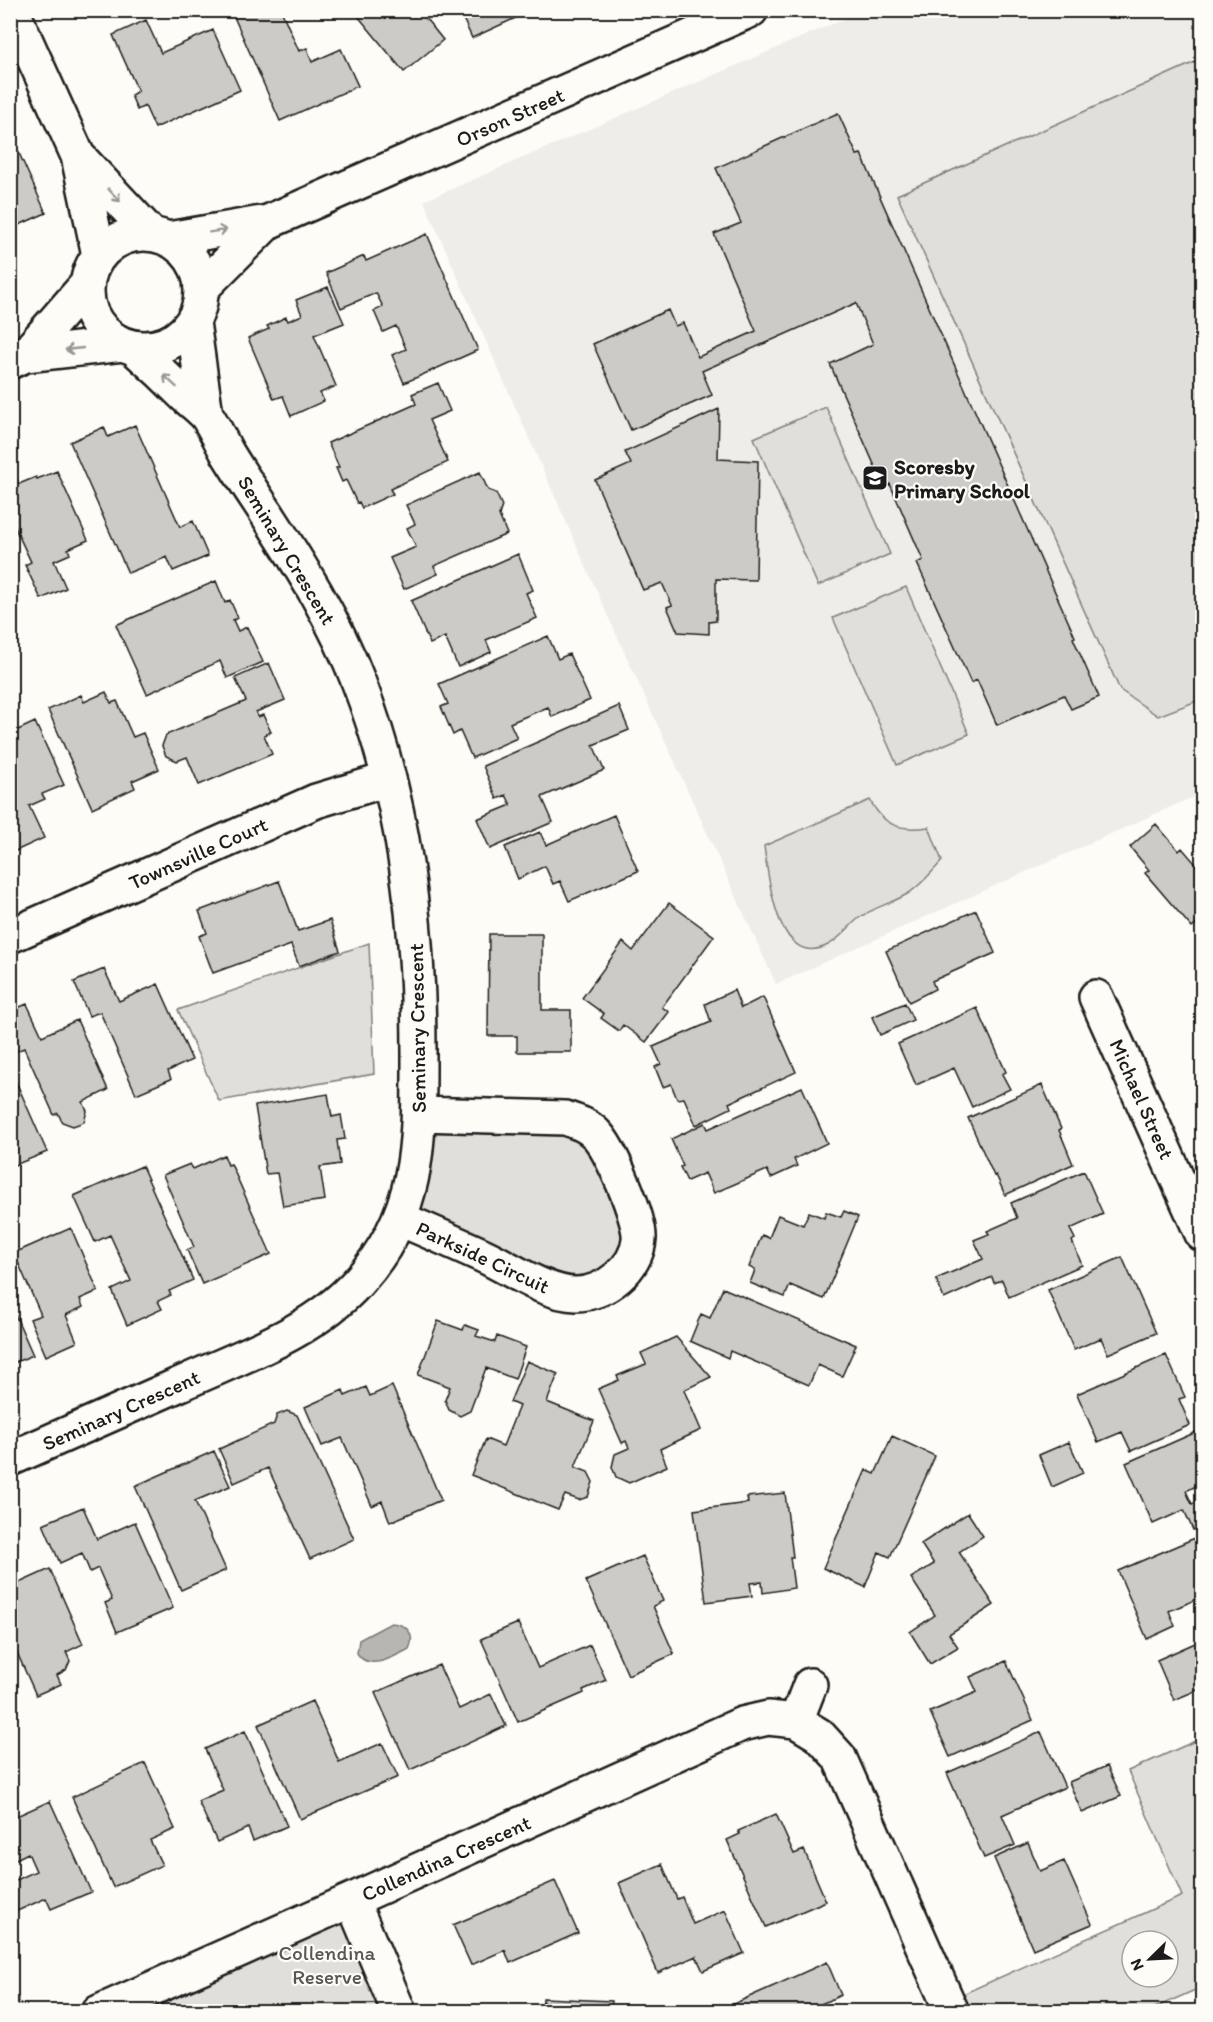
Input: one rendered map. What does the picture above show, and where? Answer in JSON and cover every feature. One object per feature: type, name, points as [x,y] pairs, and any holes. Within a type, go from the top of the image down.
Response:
[{"type":"street","points":[[12,10],[78,156],[93,270],[88,303],[95,320],[107,334],[128,346]]},
{"type":"street","name":"Orson Street","points":[[159,237],[268,222],[751,10]]},
{"type":"street","points":[[18,359],[128,346],[151,348],[168,344],[182,335],[192,322],[199,307],[201,289],[199,274],[192,260],[182,248],[159,237],[78,156]]},
{"type":"street","name":"Orson Street","points":[[201,289],[268,222]]},
{"type":"street","points":[[18,359],[113,243],[132,235],[159,237]]},
{"type":"street","name":"Seminary Crescent","points":[[192,322],[206,415]]},
{"type":"street","name":"Seminary Crescent","points":[[10,1459],[248,1353],[314,1321],[336,1304],[359,1281],[380,1255],[400,1219],[412,1182],[419,1114],[419,984],[416,937],[404,846],[389,779],[358,681],[331,622],[288,546],[229,456],[206,415],[128,346]]},
{"type":"street","name":"Townsville Court","points":[[10,936],[316,801],[389,779]]},
{"type":"street","name":"Michael Street","points":[[1096,997],[1203,1234]]},
{"type":"street","name":"Parkside Circuit","points":[[400,1219],[537,1283],[576,1294],[609,1284],[625,1271],[635,1256],[639,1238],[635,1215],[610,1156],[598,1136],[583,1124],[565,1118],[419,1114]]},
{"type":"street","points":[[796,1721],[810,1685]]},
{"type":"street","name":"Collendina Crescent","points":[[99,2012],[742,1724],[768,1718],[796,1721],[819,1735],[839,1757],[952,2012]]},
{"type":"street","points":[[352,1900],[399,2012]]},
{"type":"shaded area","name":"Scoresby Primary School","points":[[862,11],[1202,11],[1202,793],[776,984],[603,605],[424,201]]},
{"type":"shaded area","points":[[391,1623],[402,1625],[409,1631],[411,1644],[409,1649],[382,1661],[368,1662],[362,1659],[357,1653],[359,1640]]},
{"type":"green space","points":[[1202,59],[1202,699],[1158,716],[1120,690],[897,195]]},
{"type":"green space","points":[[826,407],[890,554],[818,586],[754,438]]},
{"type":"green space","points":[[906,587],[969,734],[897,765],[833,618]]},
{"type":"green space","points":[[870,800],[881,816],[894,825],[910,828],[929,827],[942,861],[913,890],[865,914],[828,945],[811,949],[797,945],[786,933],[778,916],[764,846]]},
{"type":"green space","points":[[369,943],[374,1074],[219,1101],[178,1010]]},
{"type":"green space","points":[[419,1114],[583,1124],[639,1238],[592,1291],[400,1219]]},
{"type":"green space","points":[[1202,1738],[1202,1987],[1148,2011],[952,2011],[947,2001],[1182,1896],[1128,1771]]},
{"type":"green space","name":"Collendina Reserve","points":[[352,1900],[399,2012],[99,2012]]},
{"type":"building","points":[[231,10],[281,10],[299,51],[307,48],[312,62],[341,49],[358,86],[280,121]]},
{"type":"building","points":[[353,10],[419,10],[443,40],[404,72]]},
{"type":"building","points":[[459,10],[533,10],[472,38]]},
{"type":"building","points":[[146,20],[161,53],[213,30],[240,90],[155,128],[145,106],[137,110],[131,95],[138,91],[113,35]]},
{"type":"building","points":[[838,113],[857,155],[861,154],[1075,637],[1073,638],[1099,697],[1071,709],[1064,695],[997,725],[977,680],[971,683],[917,563],[923,560],[890,484],[884,487],[830,364],[873,344],[856,303],[702,371],[712,395],[631,430],[593,344],[668,310],[675,326],[683,323],[698,357],[756,331],[714,234],[741,223],[716,168]]},
{"type":"building","points":[[10,133],[46,213],[12,228],[10,226]]},
{"type":"building","points":[[427,234],[478,350],[404,383],[392,355],[406,349],[396,326],[383,332],[374,311],[383,307],[376,293],[341,308],[326,273],[364,256],[366,261]]},
{"type":"building","points":[[328,287],[344,323],[314,335],[336,386],[320,393],[324,401],[291,416],[283,396],[274,399],[248,338],[269,329],[267,326],[286,317],[288,321],[302,315],[296,300]]},
{"type":"building","points":[[438,383],[450,411],[429,420],[448,462],[390,489],[393,494],[362,508],[359,502],[357,503],[346,480],[342,482],[336,468],[339,467],[328,443],[416,404],[412,394]]},
{"type":"building","points":[[719,409],[718,459],[758,461],[756,580],[716,579],[716,621],[709,622],[709,634],[678,632],[667,607],[672,605],[662,583],[643,590],[595,480],[631,464],[625,452]]},
{"type":"building","points":[[135,425],[180,527],[193,521],[208,556],[173,571],[167,557],[128,573],[70,442],[104,427],[108,437]]},
{"type":"building","points":[[10,465],[19,484],[57,471],[88,540],[68,549],[70,554],[54,561],[66,588],[41,599],[25,565],[31,562],[10,517]]},
{"type":"building","points":[[480,472],[488,490],[496,493],[502,506],[499,515],[507,534],[434,566],[438,574],[404,589],[390,558],[416,547],[407,528],[415,524],[406,505]]},
{"type":"building","points":[[518,554],[533,590],[526,593],[537,618],[486,640],[491,652],[458,667],[445,637],[430,644],[411,601]]},
{"type":"building","points":[[216,581],[225,603],[230,600],[238,618],[233,620],[238,631],[247,627],[263,662],[227,678],[220,661],[147,694],[116,625]]},
{"type":"building","points":[[548,636],[558,659],[569,654],[590,700],[552,717],[548,707],[510,723],[517,738],[472,758],[460,731],[453,735],[441,707],[448,704],[439,684]]},
{"type":"building","points":[[269,663],[285,700],[256,712],[258,717],[263,715],[271,732],[264,735],[272,754],[199,785],[187,757],[177,761],[166,756],[162,746],[166,735],[246,701],[235,678]]},
{"type":"building","points":[[106,692],[111,703],[117,701],[133,737],[143,733],[159,769],[132,781],[135,788],[92,808],[48,710],[81,695],[84,702]]},
{"type":"building","points":[[619,706],[629,730],[593,745],[604,770],[542,797],[553,822],[490,849],[477,819],[511,805],[506,795],[497,799],[483,766]]},
{"type":"building","points":[[10,717],[18,730],[35,722],[64,785],[42,794],[45,799],[29,806],[44,838],[11,853]]},
{"type":"building","points":[[614,815],[638,871],[569,901],[560,881],[553,884],[545,866],[518,879],[505,847],[540,832],[546,845]]},
{"type":"building","points":[[1156,824],[1179,851],[1182,848],[1200,869],[1202,867],[1202,919],[1192,928],[1145,873],[1149,870],[1130,847]]},
{"type":"building","points":[[279,881],[298,931],[330,920],[340,951],[299,966],[291,945],[213,973],[199,936],[207,933],[199,911]]},
{"type":"building","points":[[669,903],[714,936],[662,1007],[669,1012],[646,1042],[623,1025],[619,1031],[601,1018],[604,1014],[582,998],[623,942],[633,951]]},
{"type":"building","points":[[976,910],[995,953],[932,981],[935,989],[909,1002],[886,951]]},
{"type":"building","points":[[489,934],[542,934],[542,1010],[571,1010],[571,1052],[517,1052],[517,1036],[488,1036]]},
{"type":"building","points":[[104,969],[119,1001],[158,984],[192,1060],[168,1071],[171,1079],[136,1094],[100,1012],[89,1016],[74,982]]},
{"type":"building","points":[[734,990],[741,1008],[763,997],[796,1072],[729,1103],[731,1108],[696,1125],[684,1098],[677,1099],[671,1084],[663,1087],[655,1067],[661,1064],[653,1047],[711,1022],[705,1004]]},
{"type":"building","points":[[905,1003],[913,1020],[880,1035],[872,1017]]},
{"type":"building","points":[[27,1004],[42,1036],[77,1020],[108,1090],[83,1102],[87,1111],[84,1122],[73,1126],[62,1122],[58,1113],[54,1115],[24,1048],[12,1053],[10,1049],[10,1011]]},
{"type":"building","points":[[977,1008],[1006,1072],[1002,1074],[1010,1089],[972,1107],[954,1068],[916,1085],[898,1044]]},
{"type":"building","points":[[10,1068],[47,1152],[10,1167]]},
{"type":"building","points":[[1042,1085],[1073,1164],[1005,1195],[968,1118]]},
{"type":"building","points":[[802,1087],[827,1143],[794,1159],[797,1166],[771,1178],[767,1170],[714,1193],[705,1173],[687,1181],[671,1139],[705,1123],[708,1129]]},
{"type":"building","points":[[328,1094],[332,1117],[341,1115],[345,1139],[337,1140],[340,1164],[320,1167],[325,1200],[283,1206],[277,1173],[266,1174],[255,1106]]},
{"type":"building","points":[[224,1155],[228,1165],[231,1164],[271,1254],[202,1284],[187,1250],[194,1247],[163,1175],[190,1164],[193,1169]]},
{"type":"building","points":[[142,1166],[193,1280],[169,1291],[171,1295],[158,1301],[162,1309],[127,1325],[112,1290],[131,1281],[110,1235],[95,1242],[74,1196]]},
{"type":"building","points":[[1084,1171],[1103,1214],[1070,1229],[1075,1239],[1072,1241],[1082,1265],[1009,1297],[1002,1280],[994,1283],[992,1277],[944,1299],[936,1279],[983,1259],[974,1240],[989,1234],[987,1231],[1017,1218],[1011,1203]]},
{"type":"building","points":[[844,1211],[858,1217],[824,1299],[790,1285],[785,1297],[750,1283],[755,1270],[749,1267],[762,1235],[769,1238],[778,1215],[803,1225],[809,1212],[824,1218],[826,1212],[841,1217]]},
{"type":"building","points":[[71,1228],[98,1291],[80,1299],[83,1307],[66,1315],[77,1342],[46,1356],[30,1319],[41,1315],[14,1253]]},
{"type":"building","points":[[1122,1257],[1156,1333],[1108,1354],[1101,1338],[1074,1350],[1048,1290]]},
{"type":"building","points":[[723,1288],[856,1345],[842,1376],[818,1365],[809,1385],[730,1351],[728,1358],[690,1341],[701,1314],[710,1318]]},
{"type":"building","points":[[10,1303],[33,1355],[11,1364],[16,1375],[10,1378]]},
{"type":"building","points":[[438,1321],[463,1330],[465,1325],[479,1330],[476,1336],[495,1342],[497,1336],[526,1347],[515,1379],[486,1368],[470,1411],[460,1416],[449,1410],[445,1400],[450,1387],[418,1375]]},
{"type":"building","points":[[676,1337],[711,1377],[684,1390],[701,1430],[660,1449],[667,1466],[629,1483],[616,1477],[612,1467],[615,1454],[629,1448],[626,1441],[622,1443],[598,1389],[619,1380],[617,1376],[646,1364],[641,1353]]},
{"type":"building","points":[[1166,1355],[1185,1397],[1179,1399],[1190,1425],[1131,1451],[1122,1432],[1098,1442],[1077,1394]]},
{"type":"building","points":[[527,1361],[558,1374],[547,1402],[594,1421],[575,1467],[588,1472],[593,1482],[588,1497],[579,1500],[565,1495],[558,1510],[471,1475],[486,1439],[503,1446],[519,1406],[510,1402]]},
{"type":"building","points":[[392,1386],[441,1500],[390,1522],[382,1501],[372,1506],[342,1438],[322,1446],[305,1407],[343,1390],[345,1396],[366,1387],[370,1396]]},
{"type":"building","points":[[287,1411],[297,1415],[354,1539],[310,1559],[268,1468],[234,1483],[219,1449],[274,1424],[277,1415]]},
{"type":"building","points":[[1201,1430],[1202,1483],[1186,1491],[1192,1504],[1202,1500],[1202,1526],[1193,1530],[1184,1510],[1153,1524],[1126,1463]]},
{"type":"building","points":[[892,1436],[935,1456],[890,1557],[879,1552],[865,1587],[823,1568],[866,1470],[875,1474]]},
{"type":"building","points":[[1069,1442],[1083,1473],[1052,1487],[1039,1455]]},
{"type":"building","points":[[214,1451],[230,1486],[195,1501],[226,1570],[181,1590],[135,1486]]},
{"type":"building","points":[[785,1493],[793,1557],[790,1557],[794,1588],[763,1593],[762,1582],[750,1583],[752,1596],[706,1602],[694,1510],[748,1503],[747,1497]]},
{"type":"building","points":[[83,1507],[97,1539],[135,1522],[173,1608],[117,1632],[105,1603],[112,1600],[98,1568],[90,1572],[82,1553],[60,1563],[43,1524]]},
{"type":"building","points":[[968,1513],[983,1536],[959,1552],[994,1605],[949,1634],[958,1647],[930,1664],[910,1632],[935,1615],[911,1578],[934,1564],[921,1544]]},
{"type":"building","points":[[1202,1535],[1202,1602],[1199,1603],[1197,1599],[1169,1611],[1175,1626],[1147,1639],[1118,1571]]},
{"type":"building","points":[[643,1556],[663,1601],[653,1606],[674,1654],[628,1675],[586,1581]]},
{"type":"building","points":[[50,1569],[83,1644],[66,1652],[70,1661],[66,1670],[57,1675],[61,1684],[36,1695],[10,1637],[10,1587]]},
{"type":"building","points":[[518,1623],[538,1668],[590,1645],[606,1680],[583,1690],[584,1693],[518,1722],[481,1639]]},
{"type":"building","points":[[1202,1640],[1202,1688],[1174,1700],[1157,1660]]},
{"type":"building","points":[[1006,1661],[1033,1720],[950,1757],[930,1712],[977,1692],[970,1677]]},
{"type":"building","points":[[439,1665],[459,1709],[491,1694],[506,1726],[410,1770],[375,1693]]},
{"type":"building","points":[[312,1701],[339,1762],[382,1743],[398,1777],[300,1819],[258,1725]]},
{"type":"building","points":[[245,1731],[287,1826],[253,1841],[248,1828],[217,1842],[198,1801],[223,1790],[205,1749]]},
{"type":"building","points":[[1041,1732],[1065,1787],[1002,1815],[1015,1845],[984,1858],[947,1773]]},
{"type":"building","points":[[145,1763],[175,1829],[150,1840],[162,1865],[113,1887],[72,1797]]},
{"type":"building","points":[[1107,1766],[1121,1796],[1082,1813],[1069,1782]]},
{"type":"building","points":[[50,1801],[91,1892],[51,1909],[46,1898],[15,1912],[10,1903],[10,1883],[36,1871],[28,1853],[12,1861],[10,1819]]},
{"type":"building","points":[[776,1814],[794,1854],[804,1850],[826,1901],[766,1927],[727,1840],[740,1834],[738,1831]]},
{"type":"building","points":[[1028,1843],[1040,1871],[1064,1861],[1092,1924],[1033,1949],[994,1858]]},
{"type":"building","points":[[662,1864],[677,1899],[682,1897],[693,1924],[725,1910],[744,1953],[703,1971],[696,1956],[658,1973],[619,1883]]},
{"type":"building","points":[[555,1881],[578,1933],[510,1963],[505,1950],[471,1965],[453,1925]]},
{"type":"building","points":[[827,1962],[841,1995],[816,2006],[819,2012],[718,2011]]},
{"type":"building","points":[[543,1998],[612,2001],[611,2009],[635,2010],[635,2012],[542,2012]]},
{"type":"place","name":"Scoresby Primary School","points":[[875,478]]}]
